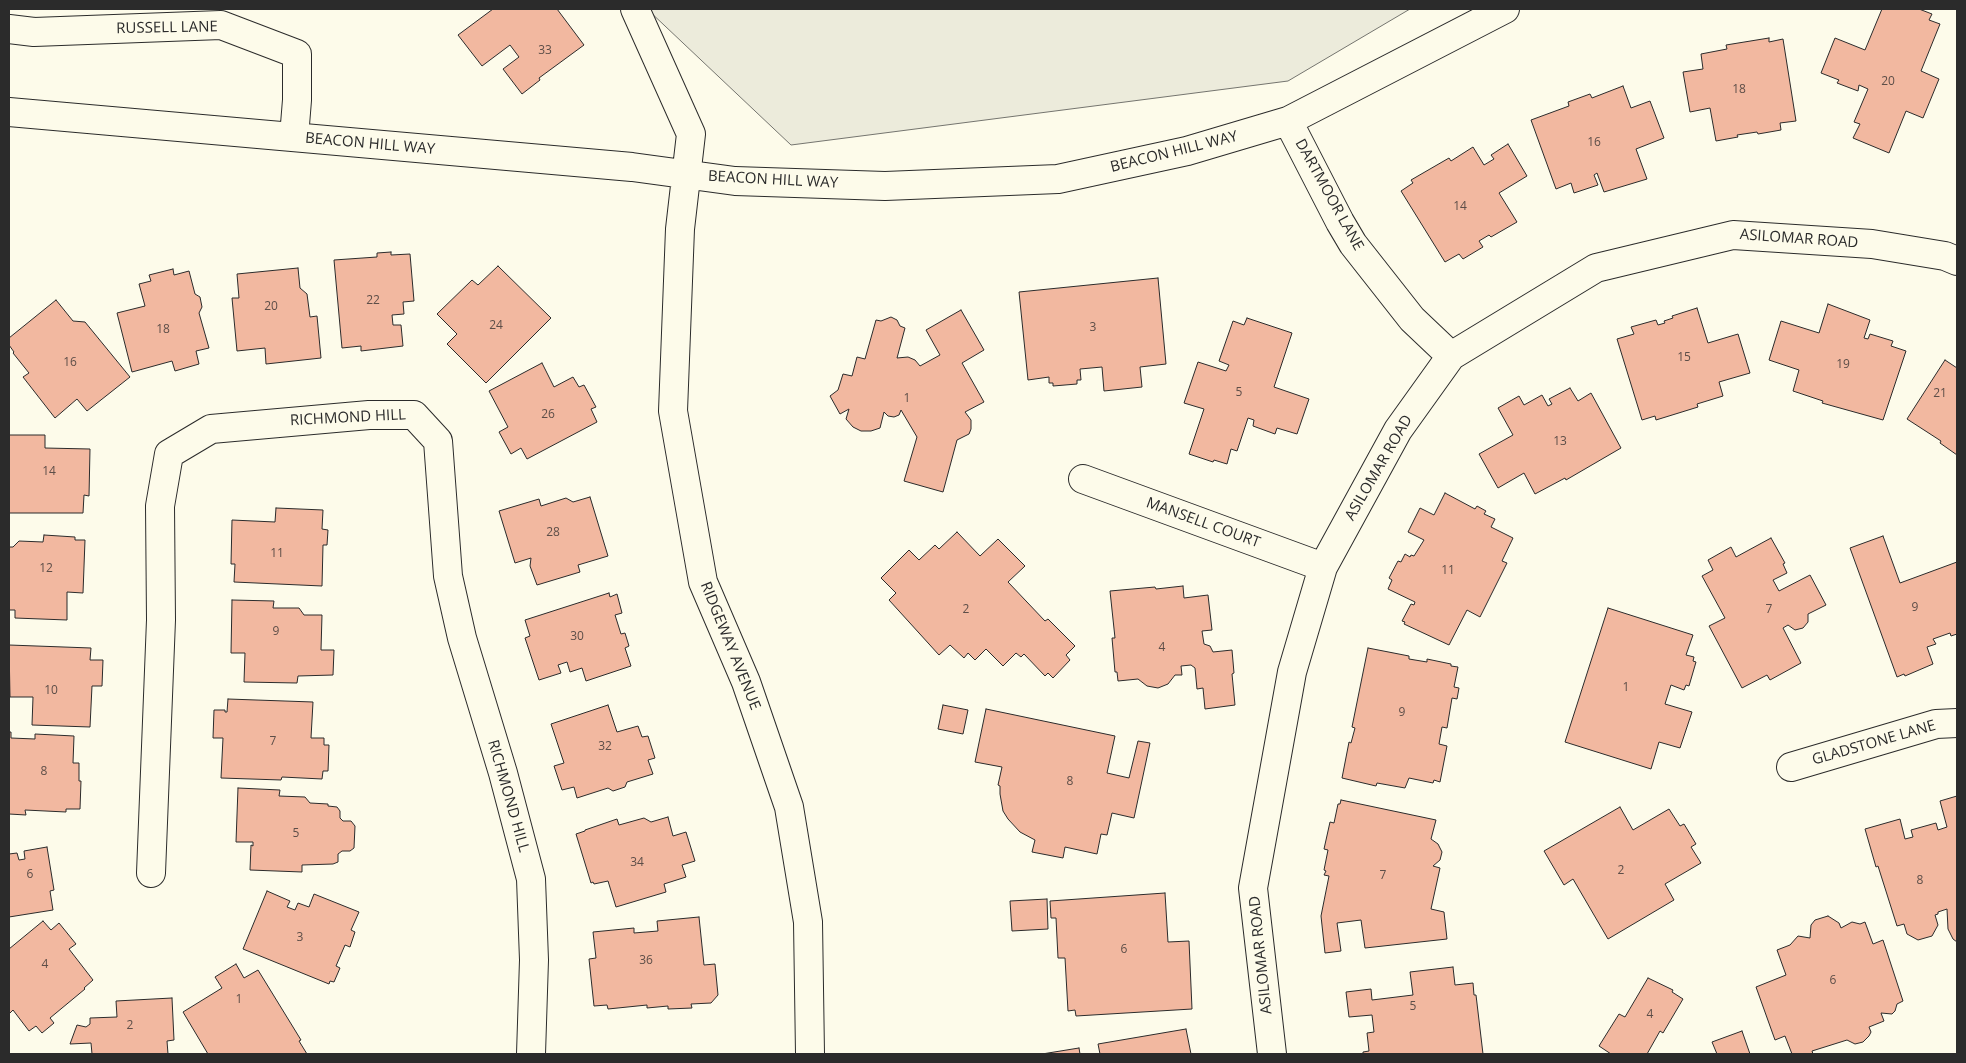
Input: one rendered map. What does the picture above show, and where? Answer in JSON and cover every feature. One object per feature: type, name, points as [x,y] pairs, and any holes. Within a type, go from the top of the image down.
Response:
[{"type":"street","name":"RIDGEWAY AVENUE","points":[[635,9],[691,134],[680,229],[673,411],[703,582],[746,682],[789,807],[808,922],[810,1054]]},
{"type":"street","name":"BEACON HILL WAY","points":[[9,112],[622,166],[734,181],[885,186],[1058,179],[1187,151],[1288,121],[1505,9]]},
{"type":"street","name":"RUSSELL LANE","points":[[9,29],[34,32],[221,25],[297,54],[297,100],[294,137]]},
{"type":"street","name":"DARTMOOR LANE","points":[[1288,121],[1353,244],[1412,319],[1451,356]]},
{"type":"street","name":"ASILOMAR ROAD","points":[[1272,1054],[1253,888],[1292,672],[1323,567],[1398,430],[1451,356],[1596,268],[1733,235],[1872,244],[1945,256],[1957,262]]},
{"type":"street","name":"RICHMOND HILL","points":[[151,873],[161,620],[160,506],[169,454],[211,429],[369,415],[414,415],[438,441],[448,576],[462,638],[531,879],[534,960],[531,1054]]},
{"type":"street","name":"MANSELL COURT","points":[[1083,479],[1323,567]]},
{"type":"street","name":"GLADSTONE LANE","points":[[1791,767],[1936,724],[1957,723]]},
{"type":"shaded area","points":[[647,9],[1410,9],[1288,81],[791,145]]},
{"type":"building","points":[[493,9],[557,9],[584,45],[539,78],[540,80],[522,94],[503,69],[519,57],[510,45],[482,66],[458,35]]},
{"type":"building","points":[[1882,9],[1919,9],[1932,14],[1929,20],[1940,24],[1921,71],[1939,79],[1923,118],[1906,111],[1889,153],[1853,138],[1860,124],[1854,122],[1868,89],[1859,85],[1858,91],[1837,83],[1839,80],[1821,73],[1835,38],[1865,50]]},
{"type":"building","points":[[1769,38],[1769,42],[1783,39],[1796,121],[1780,123],[1781,130],[1737,135],[1738,137],[1716,141],[1710,108],[1690,112],[1683,72],[1703,69],[1701,54],[1727,49],[1726,45]]},
{"type":"building","points":[[1623,86],[1631,108],[1650,101],[1664,138],[1636,149],[1647,179],[1604,192],[1597,173],[1594,175],[1598,185],[1574,193],[1571,183],[1556,189],[1531,120],[1569,106],[1568,102],[1590,94],[1592,98]]},
{"type":"building","points":[[1508,144],[1527,176],[1499,193],[1517,222],[1491,237],[1489,235],[1479,241],[1483,247],[1463,259],[1459,254],[1445,262],[1401,191],[1413,183],[1411,180],[1449,158],[1451,161],[1473,147],[1484,165],[1494,159],[1491,155]]},
{"type":"building","points":[[391,252],[391,255],[410,254],[414,301],[403,302],[404,314],[392,315],[393,325],[401,325],[403,346],[361,351],[361,346],[342,348],[334,260],[377,257],[377,253]]},
{"type":"building","points":[[498,266],[551,318],[486,383],[447,344],[457,334],[437,314],[472,280],[478,285]]},
{"type":"building","points":[[298,268],[300,288],[307,294],[310,317],[317,316],[321,358],[266,364],[265,348],[237,351],[232,298],[239,298],[237,274]]},
{"type":"building","points":[[173,269],[174,275],[189,271],[195,294],[200,297],[202,307],[199,313],[209,348],[196,351],[199,364],[175,371],[172,361],[132,372],[117,313],[145,306],[139,284],[151,281],[149,275]]},
{"type":"building","points":[[1158,278],[1166,364],[1140,367],[1142,387],[1104,391],[1102,367],[1080,369],[1081,380],[1077,380],[1077,384],[1053,386],[1053,383],[1049,383],[1049,377],[1028,380],[1019,292]]},
{"type":"building","points":[[56,300],[73,321],[85,322],[130,377],[87,411],[77,399],[55,418],[23,377],[29,373],[13,353],[9,345],[9,338]]},
{"type":"building","points":[[1828,304],[1870,320],[1864,338],[1868,339],[1870,334],[1893,341],[1891,346],[1906,351],[1883,420],[1822,403],[1823,401],[1793,391],[1799,370],[1769,360],[1781,321],[1819,333]]},
{"type":"building","points":[[1697,308],[1708,343],[1738,334],[1750,373],[1719,382],[1723,396],[1697,404],[1698,407],[1656,420],[1655,416],[1642,420],[1617,339],[1634,334],[1631,327],[1656,320],[1658,325],[1665,323],[1664,321],[1673,318],[1672,316]]},
{"type":"building","points":[[961,310],[984,350],[962,363],[984,402],[965,412],[971,420],[971,429],[969,434],[957,440],[943,492],[904,481],[917,437],[901,410],[899,415],[894,417],[888,416],[884,412],[880,428],[871,431],[861,431],[853,427],[846,419],[849,409],[840,414],[830,396],[838,390],[843,374],[852,376],[857,357],[865,359],[876,320],[881,321],[891,317],[897,320],[900,326],[905,328],[897,358],[908,357],[915,360],[920,366],[940,355],[926,330]]},
{"type":"building","points":[[1247,318],[1292,333],[1274,387],[1309,399],[1297,434],[1277,428],[1275,434],[1253,426],[1254,420],[1248,418],[1237,451],[1231,449],[1227,464],[1214,460],[1213,462],[1189,454],[1204,409],[1184,403],[1198,362],[1226,371],[1229,365],[1219,361],[1233,321],[1244,325]]},
{"type":"building","points":[[1945,360],[1957,368],[1957,455],[1940,443],[1941,441],[1907,419]]},
{"type":"building","points":[[542,363],[554,387],[573,377],[579,387],[584,385],[596,407],[591,409],[597,422],[527,459],[521,448],[511,454],[499,432],[508,427],[489,391]]},
{"type":"building","points":[[1570,388],[1578,401],[1591,393],[1621,448],[1566,480],[1565,478],[1535,494],[1524,473],[1498,488],[1479,454],[1513,435],[1498,408],[1519,396],[1524,405],[1542,395],[1548,406],[1552,404],[1549,399]]},
{"type":"building","points":[[9,435],[45,435],[45,448],[90,449],[89,496],[84,495],[83,513],[9,513]]},
{"type":"building","points":[[1445,493],[1475,509],[1477,506],[1486,511],[1484,514],[1495,519],[1491,527],[1513,538],[1502,561],[1507,563],[1480,617],[1467,610],[1449,645],[1404,624],[1405,622],[1402,621],[1411,604],[1414,605],[1415,602],[1388,589],[1392,580],[1389,578],[1398,561],[1401,562],[1405,554],[1410,557],[1411,555],[1414,556],[1424,540],[1408,532],[1420,508],[1434,515]]},
{"type":"building","points":[[590,497],[608,556],[578,565],[580,572],[537,585],[530,566],[531,558],[515,563],[499,511],[539,499],[541,506],[566,498],[573,502]]},
{"type":"building","points":[[276,508],[323,510],[322,529],[328,530],[327,545],[323,545],[322,586],[234,582],[235,564],[231,564],[232,520],[275,522]]},
{"type":"building","points":[[957,532],[980,556],[998,539],[1025,566],[1008,582],[1045,621],[1048,619],[1075,646],[1066,655],[1070,660],[1053,678],[1048,673],[1045,676],[1024,654],[1021,657],[1016,653],[1003,666],[986,649],[975,660],[968,653],[964,658],[950,645],[939,655],[889,600],[896,593],[881,578],[909,550],[919,560],[935,545],[939,549]]},
{"type":"building","points":[[44,535],[75,537],[75,540],[85,540],[83,593],[67,592],[67,620],[15,618],[15,610],[9,610],[9,547],[13,547],[19,541],[43,542]]},
{"type":"building","points":[[1883,536],[1900,583],[1957,562],[1957,634],[1951,636],[1950,633],[1933,639],[1936,644],[1927,647],[1933,664],[1905,676],[1904,674],[1897,677],[1850,548]]},
{"type":"building","points":[[1771,538],[1785,563],[1783,564],[1787,573],[1773,580],[1779,591],[1810,575],[1826,605],[1808,614],[1808,622],[1803,628],[1795,630],[1788,625],[1783,628],[1801,663],[1770,680],[1767,675],[1742,688],[1709,626],[1725,618],[1702,576],[1713,570],[1708,560],[1731,547],[1736,557]]},
{"type":"building","points":[[1183,586],[1184,598],[1208,595],[1212,630],[1202,631],[1204,644],[1210,646],[1213,652],[1232,650],[1235,705],[1205,709],[1203,688],[1197,689],[1195,668],[1191,665],[1181,666],[1182,675],[1175,675],[1168,684],[1158,688],[1147,686],[1138,679],[1118,681],[1117,672],[1115,672],[1112,638],[1115,638],[1110,591]]},
{"type":"building","points":[[609,593],[610,597],[617,594],[622,613],[615,615],[621,634],[625,633],[629,646],[625,648],[631,666],[586,681],[582,668],[570,672],[567,662],[558,665],[561,673],[539,680],[525,638],[530,636],[525,620]]},
{"type":"building","points":[[232,600],[274,601],[273,608],[299,608],[304,615],[322,615],[321,650],[334,650],[333,675],[298,676],[297,683],[244,682],[245,653],[231,653]]},
{"type":"building","points":[[1608,608],[1693,635],[1686,655],[1694,657],[1693,661],[1696,662],[1689,686],[1686,685],[1684,690],[1671,685],[1665,704],[1692,712],[1680,748],[1659,742],[1651,769],[1565,742]]},
{"type":"building","points":[[9,645],[91,648],[90,660],[103,660],[102,686],[92,686],[90,727],[32,725],[33,697],[10,697]]},
{"type":"building","points":[[1368,648],[1409,656],[1409,659],[1427,662],[1427,659],[1458,667],[1454,687],[1459,688],[1457,699],[1452,698],[1447,728],[1442,727],[1439,744],[1447,746],[1440,782],[1434,780],[1433,783],[1409,778],[1405,788],[1377,783],[1376,786],[1342,778],[1349,742],[1351,743],[1355,728],[1352,727]]},
{"type":"building","points":[[228,699],[313,702],[311,738],[324,738],[324,745],[329,745],[328,771],[323,771],[322,779],[282,777],[281,780],[221,778],[223,738],[213,738],[214,710],[225,710],[227,712]]},
{"type":"building","points":[[608,705],[617,732],[638,726],[642,737],[648,736],[655,758],[648,760],[653,774],[627,782],[625,787],[613,791],[608,788],[577,798],[574,787],[562,790],[554,766],[564,763],[551,724]]},
{"type":"building","points":[[943,705],[968,710],[963,734],[938,729]]},
{"type":"building","points":[[986,709],[1115,736],[1107,773],[1129,778],[1138,741],[1150,743],[1134,818],[1112,813],[1107,835],[1101,834],[1097,854],[1065,847],[1063,858],[1032,852],[1035,840],[1020,832],[1003,811],[1000,786],[998,785],[1002,767],[975,762]]},
{"type":"building","points":[[9,732],[11,732],[11,738],[35,739],[35,734],[74,736],[73,763],[79,763],[79,781],[81,781],[80,809],[66,809],[66,812],[25,810],[26,815],[9,814]]},
{"type":"building","points":[[238,788],[280,790],[279,796],[305,797],[310,803],[328,804],[328,806],[337,807],[340,811],[340,818],[343,821],[351,821],[355,826],[354,848],[338,854],[338,862],[333,864],[302,865],[302,872],[250,870],[251,845],[253,846],[253,842],[236,842]]},
{"type":"building","points":[[1957,796],[1957,942],[1953,939],[1948,929],[1947,909],[1935,915],[1938,925],[1932,936],[1918,940],[1907,934],[1904,924],[1897,926],[1865,829],[1900,819],[1905,839],[1913,837],[1911,830],[1936,823],[1938,830],[1947,827],[1940,801]]},
{"type":"building","points":[[1341,800],[1436,820],[1431,839],[1438,844],[1442,852],[1440,860],[1433,866],[1440,868],[1431,909],[1444,912],[1447,939],[1365,948],[1361,920],[1337,923],[1341,951],[1325,953],[1321,916],[1329,876],[1324,875],[1328,850],[1324,849],[1330,822],[1334,823],[1338,804],[1340,804]]},
{"type":"building","points":[[1620,807],[1633,830],[1669,809],[1680,826],[1684,824],[1696,844],[1691,847],[1701,863],[1665,884],[1674,900],[1608,939],[1573,879],[1564,885],[1544,851]]},
{"type":"building","points":[[668,817],[673,836],[686,832],[695,861],[682,865],[686,877],[664,884],[666,892],[616,907],[608,881],[591,883],[576,834],[617,819],[619,825],[644,818],[651,822]]},
{"type":"building","points":[[47,847],[54,890],[50,891],[53,910],[9,917],[9,854],[17,853],[19,860],[25,859],[24,851]]},
{"type":"building","points":[[267,891],[290,901],[287,907],[295,910],[298,903],[309,907],[314,894],[359,912],[351,930],[355,932],[350,947],[345,945],[336,966],[340,968],[334,982],[330,981],[329,984],[243,949]]},
{"type":"building","points":[[1165,893],[1168,942],[1189,941],[1192,1009],[1076,1016],[1075,1010],[1068,1011],[1065,958],[1058,958],[1056,918],[1051,918],[1050,901]]},
{"type":"building","points":[[1047,899],[1048,929],[1012,931],[1010,901]]},
{"type":"building","points":[[1828,916],[1839,923],[1841,928],[1852,922],[1860,924],[1865,922],[1873,944],[1883,940],[1903,1001],[1897,1004],[1892,1014],[1881,1013],[1884,1021],[1869,1027],[1871,1032],[1863,1042],[1855,1044],[1847,1040],[1812,1051],[1813,1054],[1792,1054],[1785,1036],[1775,1040],[1756,987],[1786,975],[1777,950],[1790,945],[1798,936],[1810,938],[1811,925],[1815,920]]},
{"type":"building","points":[[699,917],[704,965],[715,964],[718,995],[711,1003],[691,1004],[692,1008],[668,1009],[668,1006],[647,1008],[647,1005],[608,1009],[607,1005],[594,1006],[589,959],[596,958],[593,932],[634,928],[634,933],[658,931],[657,921]]},
{"type":"building","points":[[43,921],[51,930],[59,923],[76,944],[69,949],[93,980],[50,1018],[54,1023],[42,1033],[36,1026],[29,1031],[13,1010],[9,1014],[9,949]]},
{"type":"building","points":[[236,964],[244,978],[258,970],[301,1040],[299,1041],[307,1054],[208,1054],[183,1012],[222,988],[215,977]]},
{"type":"building","points":[[1453,967],[1455,985],[1473,983],[1483,1054],[1363,1054],[1363,1052],[1369,1051],[1367,1033],[1374,1032],[1372,1015],[1349,1017],[1346,992],[1371,989],[1372,1000],[1413,995],[1410,972]]},
{"type":"building","points":[[1648,978],[1673,990],[1672,992],[1683,999],[1663,1033],[1660,1031],[1647,1054],[1611,1054],[1599,1046],[1619,1014],[1625,1017]]},
{"type":"building","points":[[172,998],[174,1040],[167,1041],[168,1054],[92,1054],[91,1043],[70,1044],[77,1025],[86,1027],[90,1024],[90,1018],[117,1017],[116,1001]]},
{"type":"building","points":[[1186,1029],[1191,1054],[1100,1054],[1098,1044]]},
{"type":"building","points":[[1742,1031],[1750,1054],[1717,1054],[1712,1042]]},
{"type":"building","points":[[1079,1048],[1080,1054],[1042,1054]]}]
